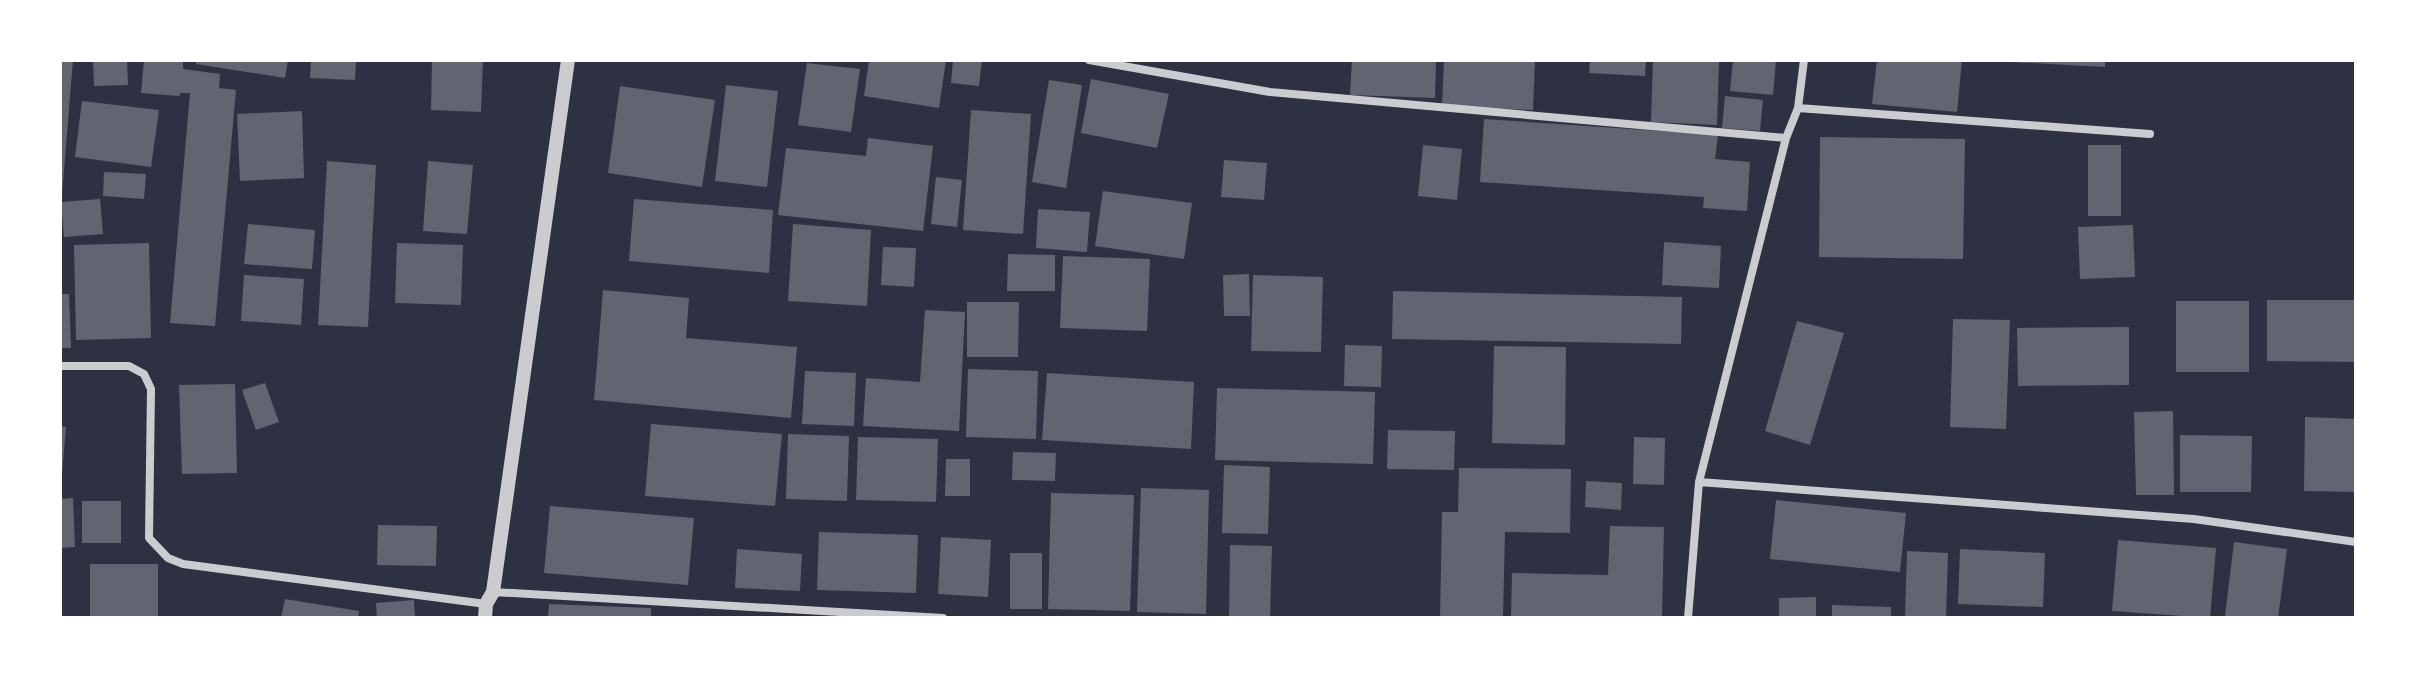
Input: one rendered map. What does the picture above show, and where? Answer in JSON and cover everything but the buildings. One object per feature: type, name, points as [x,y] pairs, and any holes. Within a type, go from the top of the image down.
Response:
[{"type":"street","points":[[488,605],[568,60]]},
{"type":"street","points":[[1089,60],[1270,92],[1786,138]]},
{"type":"street","points":[[1688,618],[1699,482],[1786,138],[1798,108],[1804,60]]},
{"type":"street","points":[[1798,108],[2150,134]]},
{"type":"street","points":[[60,366],[129,366],[144,374],[151,389],[149,538],[168,558],[183,564],[488,605],[943,618]]},
{"type":"street","points":[[1699,482],[2194,519],[2356,542]]}]
